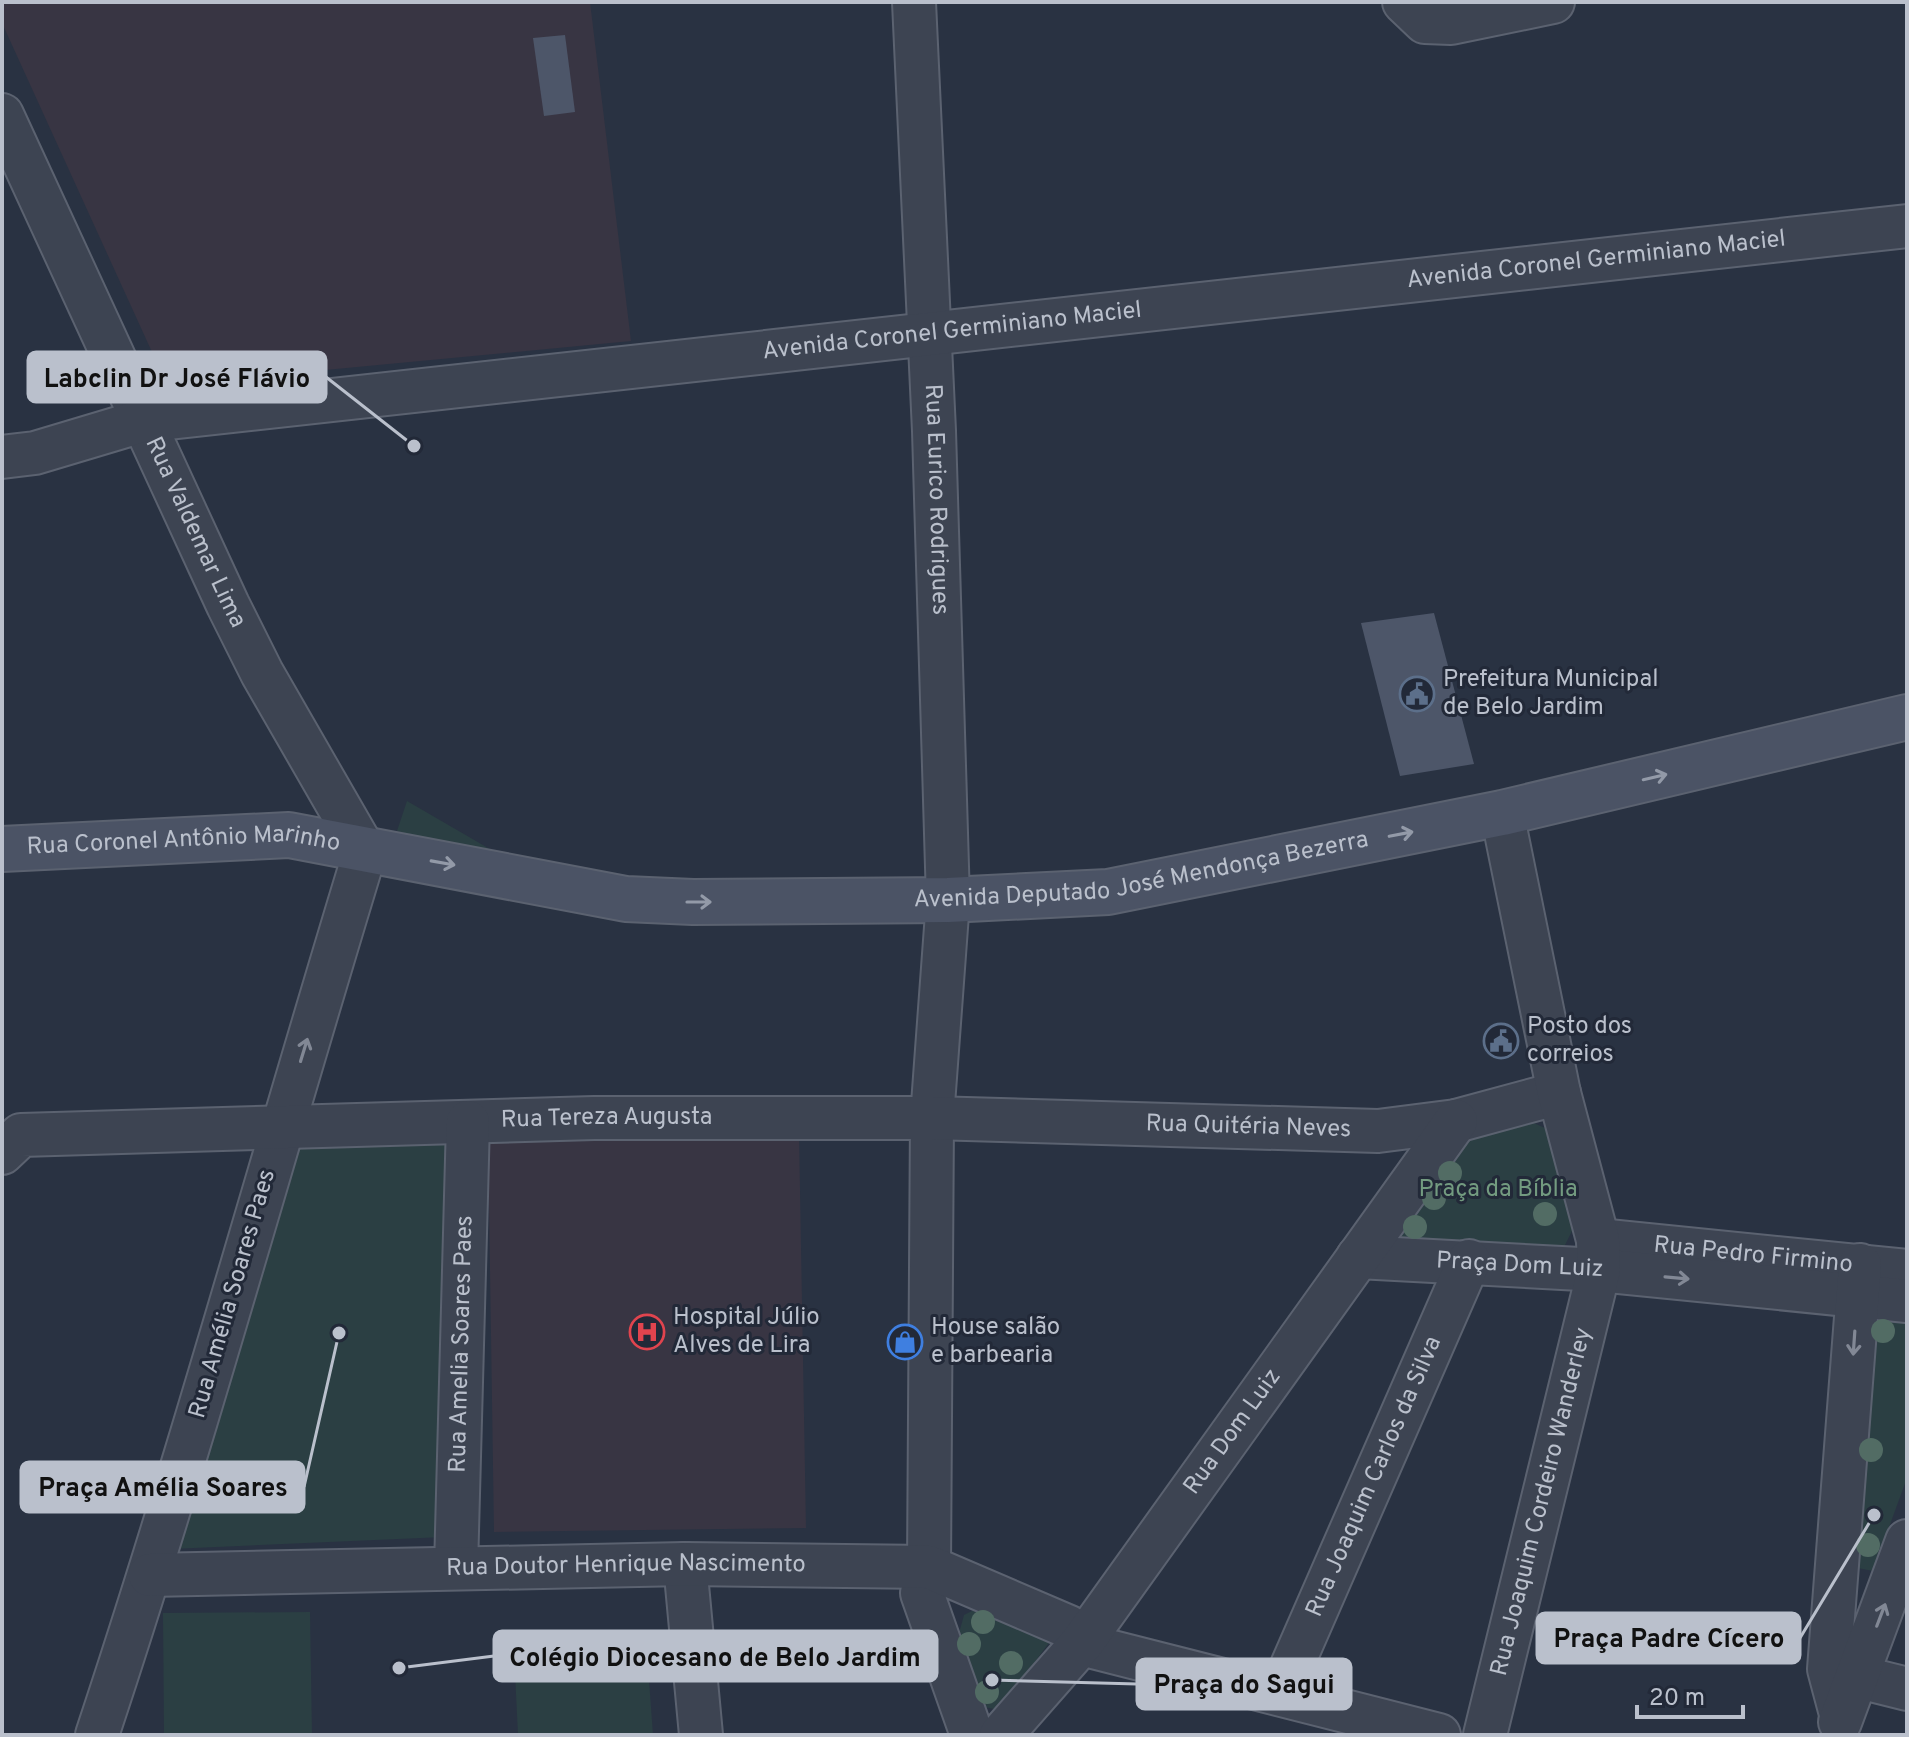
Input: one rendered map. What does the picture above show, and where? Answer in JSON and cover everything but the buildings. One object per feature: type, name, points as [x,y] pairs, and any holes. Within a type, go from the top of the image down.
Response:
[{"type":"street","name":"Rua Eurico Rodrigues","points":[[914,2],[930,336],[948,900],[932,1118],[929,1567],[922,1593],[972,1735]]},
{"type":"street","points":[[1404,2],[1425,22],[1451,23],[1553,2]]},
{"type":"street","name":"Rua Valdemar Lima","points":[[2,115],[262,673],[365,852]]},
{"type":"street","name":"Avenida Coronel Germiniano Maciel","points":[[2,457],[35,453],[142,421],[1907,226]]},
{"type":"street","name":"Avenida Deputado José Mendonça Bezerra","points":[[365,852],[438,861],[626,899],[948,900],[1108,892],[1502,813],[1907,717]]},
{"type":"street","name":"Praça Dom Luiz","points":[[1358,1257],[1469,1261],[1599,1255],[1559,1093],[1502,813]]},
{"type":"street","name":"Rua Coronel Antônio Marinho","points":[[2,849],[289,835],[365,852]]},
{"type":"street","name":"Rua Amélia Soares Paes","points":[[97,1735],[150,1575],[281,1125],[365,852]]},
{"type":"street","name":"Rua Quitéria Neves","points":[[932,1118],[1378,1131],[1456,1121],[1559,1093]]},
{"type":"street","name":"Rua Tereza Augusta","points":[[2,1153],[21,1135],[281,1125],[594,1118],[932,1118]]},
{"type":"street","name":"Rua Dom Luiz","points":[[1001,1735],[1081,1644],[1456,1121]]},
{"type":"street","name":"Rua Amelia Soares Paes","points":[[456,1568],[468,1122]]},
{"type":"street","name":"Rua Pedro Firmino","points":[[1599,1255],[1859,1280],[1907,1271]]},
{"type":"street","name":"Rua Joaquim Cordeiro Wanderley","points":[[1485,1735],[1599,1255]]},
{"type":"street","name":"Rua Joaquim Carlos da Silva","points":[[1280,1693],[1469,1261]]},
{"type":"street","points":[[1840,1724],[1859,1280]]},
{"type":"street","name":"Rua Pedro Firmino","points":[[1859,1280],[1907,1301]]},
{"type":"street","points":[[1843,1672],[1907,1541]]},
{"type":"street","points":[[685,1564],[701,1735]]},
{"type":"street","name":"Rua Doutor Henrique Nascimento","points":[[150,1575],[685,1564],[929,1567],[1069,1627],[1081,1644]]},
{"type":"street","points":[[1081,1644],[1439,1735]]},
{"type":"street","points":[[1843,1672],[1907,1689]]},
{"type":"shaded area","points":[[2,2],[590,2],[631,341],[167,385],[2,23]]},
{"type":"shaded area","name":"Hospital Júlio Alves de Lira","points":[[799,1133],[806,1528],[494,1532],[488,1137]]},
{"type":"green space","points":[[407,801],[521,867],[397,831]]},
{"type":"green space","name":"Praça da Bíblia","points":[[1525,1119],[1547,1129],[1573,1229],[1560,1255],[1401,1239],[1396,1228],[1459,1141]]},
{"type":"green space","points":[[456,1121],[444,1537],[171,1549],[284,1129]]},
{"type":"green space","points":[[1882,1315],[1907,1318],[1907,1478],[1873,1571],[1853,1567],[1870,1332]]},
{"type":"green space","points":[[976,1609],[1054,1636],[999,1710],[970,1704],[953,1655],[964,1615]]},
{"type":"green space","points":[[310,1612],[312,1735],[164,1735],[163,1613]]},
{"type":"green space","points":[[648,1666],[653,1735],[518,1735],[515,1673]]},
{"type":"place","name":"Labclin Dr José Flávio","points":[[414,446]]},
{"type":"place","name":"Prefeitura Municipal de Belo Jardim","points":[[1417,694]]},
{"type":"place","name":"Posto dos correios","points":[[1501,1041]]},
{"type":"place","name":"Hospital Júlio Alves de Lira","points":[[647,1332]]},
{"type":"place","name":"Praça Amélia Soares","points":[[339,1333]]},
{"type":"place","name":"House salão e barbearia","points":[[905,1342]]},
{"type":"place","name":"Praça Padre Cícero","points":[[1874,1515]]},
{"type":"place","name":"Colégio Diocesano de Belo Jardim","points":[[399,1668]]},
{"type":"place","name":"Praça do Sagui","points":[[992,1680]]}]
